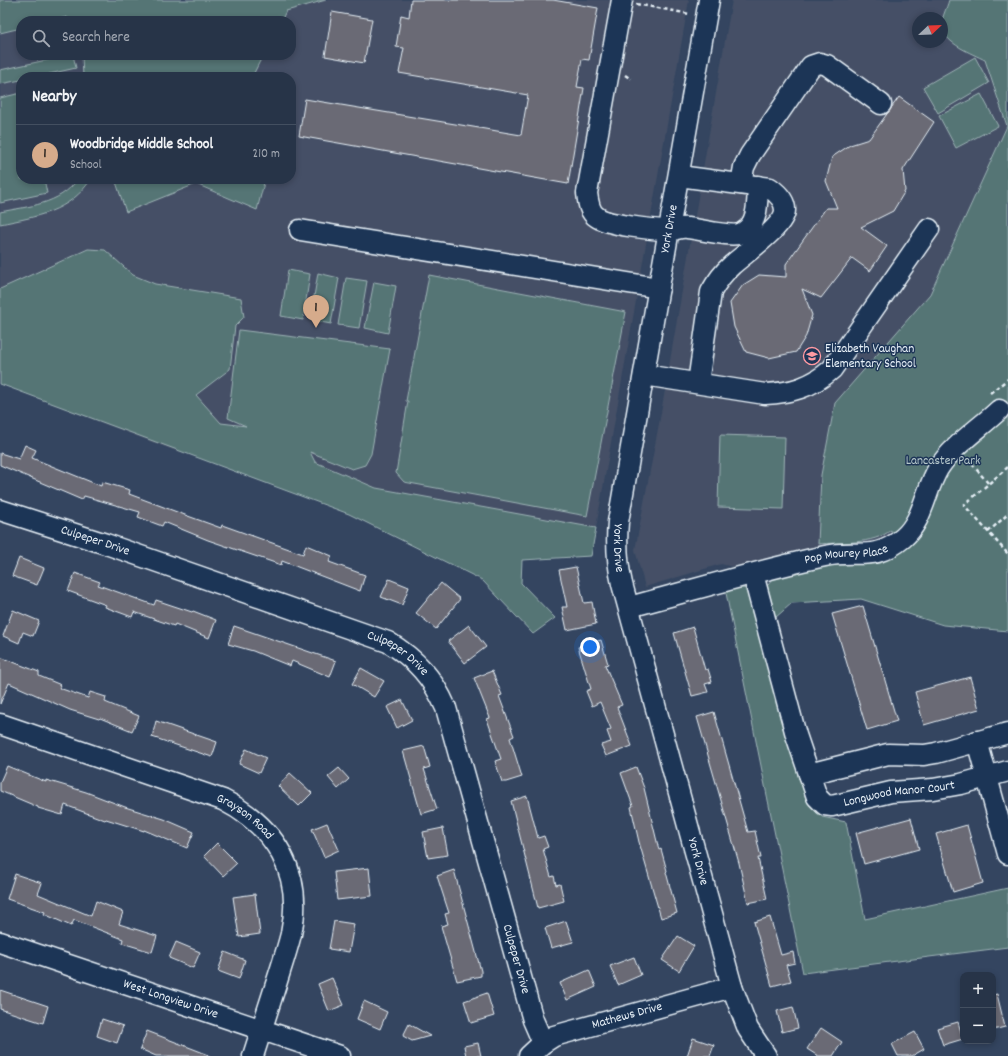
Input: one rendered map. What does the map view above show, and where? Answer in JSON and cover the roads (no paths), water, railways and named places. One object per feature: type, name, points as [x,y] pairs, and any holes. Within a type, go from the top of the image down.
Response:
[{"type":"street","name":"York Drive","points":[[709,0],[618,522],[616,543],[617,560],[629,607],[732,987],[748,1029],[766,1056]]},
{"type":"street","points":[[627,1],[587,193],[588,201],[596,217],[603,220],[670,230],[685,227],[733,235],[741,234],[750,227],[755,217],[756,186],[744,167],[811,66],[815,64],[827,65],[881,104]]},
{"type":"street","points":[[679,176],[756,186],[781,197],[785,210],[781,222],[731,266],[718,279],[711,292],[698,383]]},
{"type":"street","points":[[644,375],[765,394],[787,392],[813,383],[832,369],[928,229]]},
{"type":"street","points":[[300,230],[659,288]]},
{"type":"street","name":"Pop Mourey Place","points":[[629,607],[830,555],[874,554],[892,546],[912,529],[920,514],[934,477],[943,463],[999,410]]},
{"type":"street","name":"Culpeper Drive","points":[[0,511],[106,544],[388,642],[404,652],[418,664],[438,691],[446,708],[533,1020],[536,1049]]},
{"type":"street","name":"Longwood Manor Court","points":[[754,574],[796,735],[817,797],[825,804],[832,806],[891,792],[933,789],[1008,771]]},
{"type":"street","name":"Grayson Road","points":[[0,724],[223,800],[240,809],[266,831],[277,846],[290,877],[294,909],[286,951],[253,1056]]},
{"type":"street","points":[[809,774],[888,754],[930,754],[1008,732]]},
{"type":"street","points":[[977,741],[1008,854]]},
{"type":"street","name":"West Longview Drive","points":[[0,942],[340,1056]]},
{"type":"street","name":"Mathews Drive","points":[[536,1049],[554,1036],[732,987]]},
{"type":"place","name":"Woodbridge Middle School","points":[[316,328]]},
{"type":"place","name":"Elizabeth Vaughan Elementary School","points":[[812,356]]},
{"type":"park label","name":"Lancaster Park","points":[[943,461]]}]
